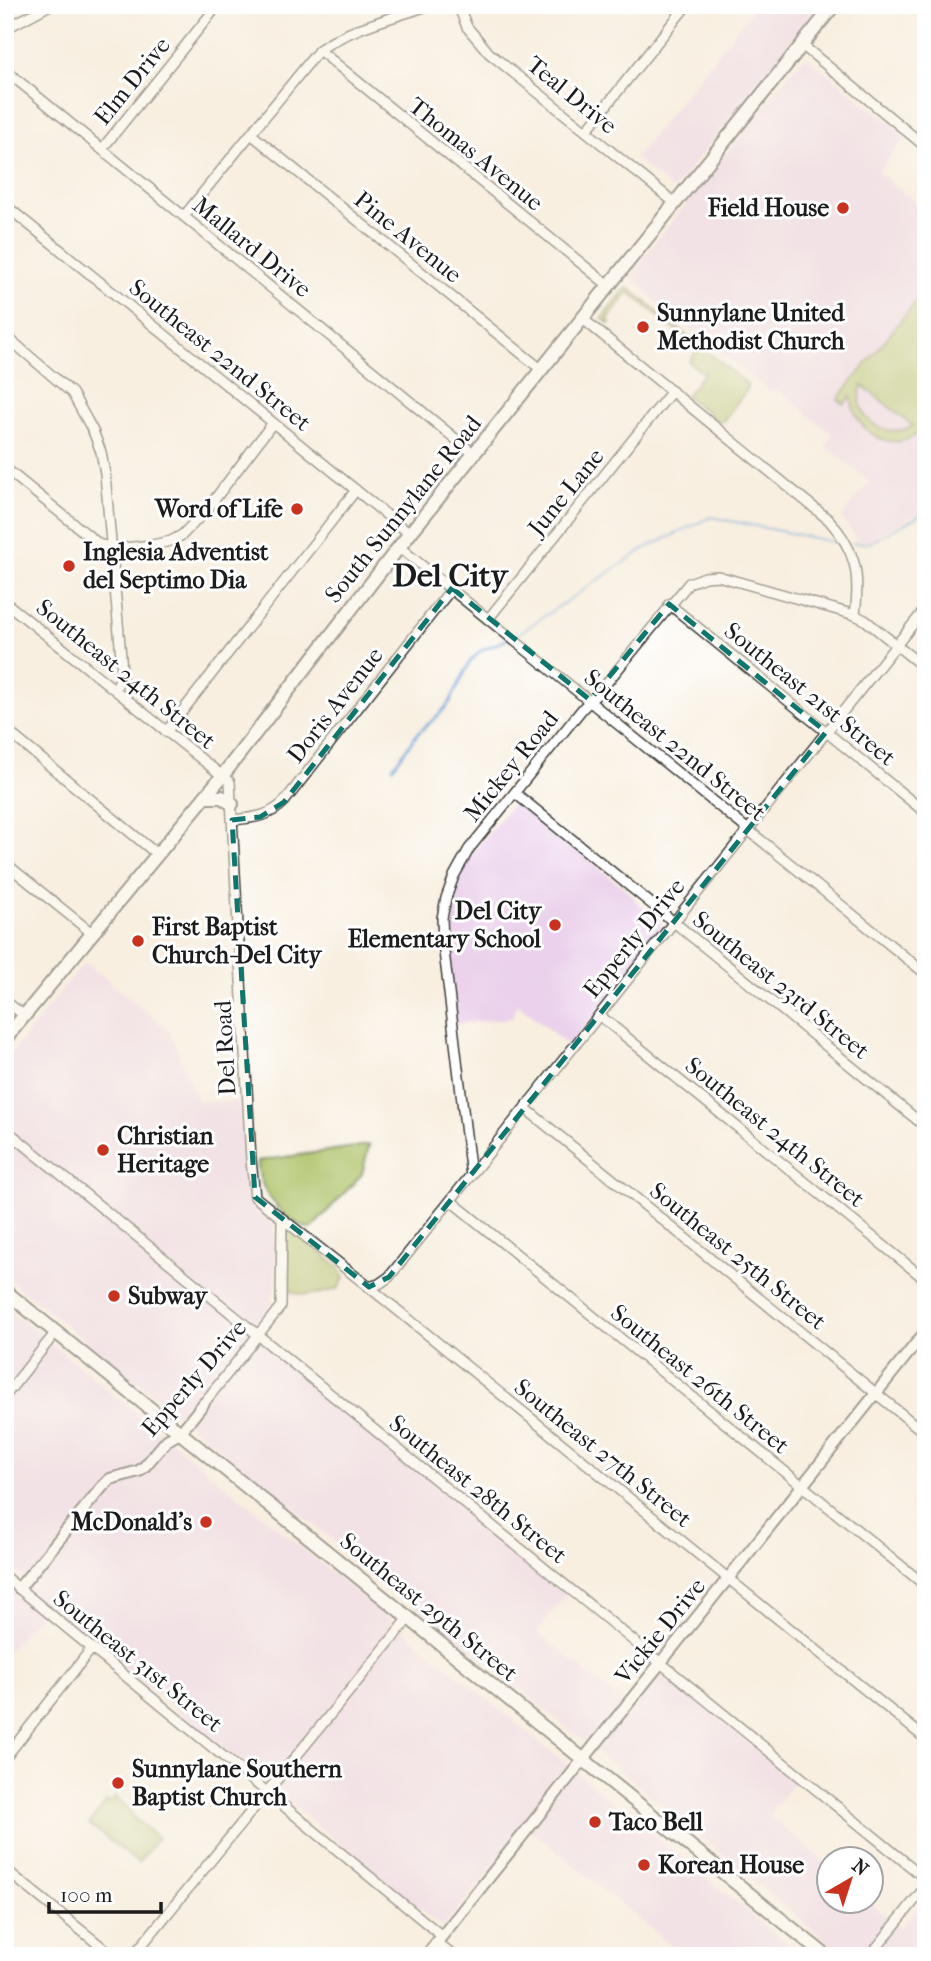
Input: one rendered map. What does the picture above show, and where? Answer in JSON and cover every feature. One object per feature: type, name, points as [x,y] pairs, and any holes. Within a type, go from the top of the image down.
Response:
[{"type":"main road","name":"South Sunnylane Road","points":[[5,1039],[205,797],[399,547],[834,5]]},
{"type":"main road","points":[[205,797],[222,797],[232,804]]},
{"type":"main road","name":"Southeast 29th Street","points":[[5,1291],[826,1956]]},
{"type":"street","points":[[5,29],[50,5]]},
{"type":"street","name":"Elm Drive","points":[[102,149],[218,5]]},
{"type":"street","points":[[184,216],[320,50],[336,38],[430,5]]},
{"type":"street","name":"Teal Drive","points":[[458,5],[467,27],[489,53],[676,203]]},
{"type":"street","points":[[586,131],[687,5]]},
{"type":"street","points":[[914,5],[926,15]]},
{"type":"street","points":[[802,45],[926,147]]},
{"type":"street","name":"Thomas Avenue","points":[[320,50],[327,59],[609,286]]},
{"type":"street","name":"Mallard Drive","points":[[5,70],[474,454]]},
{"type":"street","name":"Pine Avenue","points":[[251,134],[542,370]]},
{"type":"street","name":"Southeast 22nd Street","points":[[5,205],[410,534]]},
{"type":"street","points":[[583,319],[819,509],[837,529],[854,557],[857,571],[855,615],[926,669]]},
{"type":"street","points":[[5,335],[72,393],[86,414],[101,453],[122,676],[115,690]]},
{"type":"street","name":"June Lane","points":[[489,618],[672,391]]},
{"type":"street","points":[[5,468],[100,545],[110,548],[152,545],[182,535],[208,508],[272,424]]},
{"type":"street","points":[[166,732],[356,490]]},
{"type":"street","name":"Southeast 22nd Street","points":[[399,547],[926,974]]},
{"type":"street","name":"Mickey Road","points":[[471,1176],[444,955],[442,918],[454,876],[469,849],[689,583],[718,576],[855,615]]},
{"type":"street","name":"Doris Avenue","points":[[232,820],[260,817],[274,812],[284,802],[452,588]]},
{"type":"street","name":"Southeast 24th Street","points":[[5,602],[222,775]]},
{"type":"street","name":"Southeast 21st Street","points":[[669,604],[926,813]]},
{"type":"street","name":"Epperly Drive","points":[[369,1287],[389,1277],[926,608]]},
{"type":"street","points":[[5,729],[158,855]]},
{"type":"street","name":"Del Road","points":[[222,775],[230,782],[232,804],[255,1197]]},
{"type":"street","name":"Southeast 23rd Street","points":[[515,793],[926,1127]]},
{"type":"street","points":[[5,863],[93,934]]},
{"type":"street","points":[[5,1001],[24,1016]]},
{"type":"street","name":"Southeast 24th Street","points":[[600,1015],[926,1280]]},
{"type":"street","name":"Southeast 25th Street","points":[[525,1108],[926,1434]]},
{"type":"street","name":"Southeast 28th Street","points":[[5,1129],[926,1879]]},
{"type":"street","name":"Southeast 27th Street","points":[[255,1197],[926,1739]]},
{"type":"street","name":"Southeast 26th Street","points":[[451,1201],[926,1586]]},
{"type":"street","name":"Epperly Drive","points":[[19,1588],[110,1479],[139,1471],[167,1440],[180,1433],[281,1306],[282,1220]]},
{"type":"street","name":"Vickie Drive","points":[[426,1956],[926,1331]]},
{"type":"street","points":[[5,1396],[56,1332]]},
{"type":"street","name":"Southeast 31st Street","points":[[5,1577],[267,1791],[439,1939],[453,1956]]},
{"type":"street","points":[[133,1956],[409,1618]]},
{"type":"street","points":[[5,1758],[92,1648]]},
{"type":"street","points":[[5,1869],[113,1956]]},
{"type":"street","points":[[870,1956],[926,1886]]},
{"type":"highlighted area","points":[[452,588],[590,700],[669,604],[826,732],[389,1277],[369,1287],[255,1197],[232,820],[260,817],[284,802]]},
{"type":"shaded area","points":[[756,5],[819,5],[673,190],[635,158]]},
{"type":"shaded area","points":[[807,57],[906,136],[878,172],[926,211],[926,508],[871,540],[863,541],[857,540],[841,517],[870,482],[826,446],[833,435],[778,390],[768,390],[652,298],[632,276],[633,270],[802,59]]},
{"type":"shaded area","name":"Del City Elementary School","points":[[514,802],[521,804],[630,893],[663,924],[662,931],[569,1046],[517,1003],[512,1018],[456,1024],[446,934],[451,893],[473,852]]},
{"type":"shaded area","points":[[85,962],[169,1030],[197,1101],[239,1102],[252,1200],[273,1218],[276,1270],[271,1304],[251,1334],[568,1592],[537,1632],[632,1710],[663,1673],[795,1781],[769,1815],[816,1855],[816,1916],[886,1916],[900,1928],[926,1896],[926,1956],[845,1956],[602,1756],[5,1276],[5,1061]]},
{"type":"shaded area","points":[[5,1307],[802,1956],[684,1956],[526,1826],[443,1928],[48,1606],[5,1654],[5,1584],[38,1589],[5,1564]]},
{"type":"green space","points":[[626,288],[747,384],[747,390],[723,421],[717,421],[708,411],[686,396],[705,371],[700,371],[689,362],[698,349],[629,292],[608,319],[609,324],[602,318]]},
{"type":"green space","points":[[926,289],[926,426],[915,436],[903,440],[880,438],[869,432],[860,422],[851,397],[844,404],[838,399]],"holes":[[[862,385],[913,426],[891,431],[873,424],[862,407]]]},
{"type":"green space","points":[[369,1145],[362,1174],[311,1229],[291,1220],[282,1212],[262,1182],[258,1161]]},
{"type":"green space","points":[[291,1229],[340,1268],[344,1277],[339,1288],[305,1295],[288,1288],[285,1234]]},
{"type":"green space","points":[[115,1797],[158,1838],[138,1863],[89,1824],[107,1801],[110,1803]]},
{"type":"waterway","points":[[853,543],[869,543],[926,512]]},
{"type":"waterway","points":[[518,634],[644,549],[711,517],[838,543]]},
{"type":"waterway","points":[[393,767],[419,732],[450,702],[470,662],[480,651],[508,639]]},
{"type":"place","name":"Field House","points":[[843,208]]},
{"type":"place","name":"Sunnylane United Methodist Church","points":[[643,327]]},
{"type":"place","name":"Word of Life","points":[[297,509]]},
{"type":"place","name":"Inglesia Adventist del Septimo Dia","points":[[69,566]]},
{"type":"place","name":"Del City Elementary School","points":[[555,925]]},
{"type":"place","name":"First Baptist Church-Del City","points":[[138,941]]},
{"type":"place","name":"Christian Heritage","points":[[103,1150]]},
{"type":"place","name":"Subway","points":[[114,1296]]},
{"type":"place","name":"McDonald's","points":[[206,1522]]},
{"type":"place","name":"Sunnylane Southern Baptist Church","points":[[118,1783]]},
{"type":"place","name":"Taco Bell","points":[[595,1822]]},
{"type":"place","name":"Korean House","points":[[644,1865]]},
{"type":"district","name":"Del City","points":[[450,575]]}]
